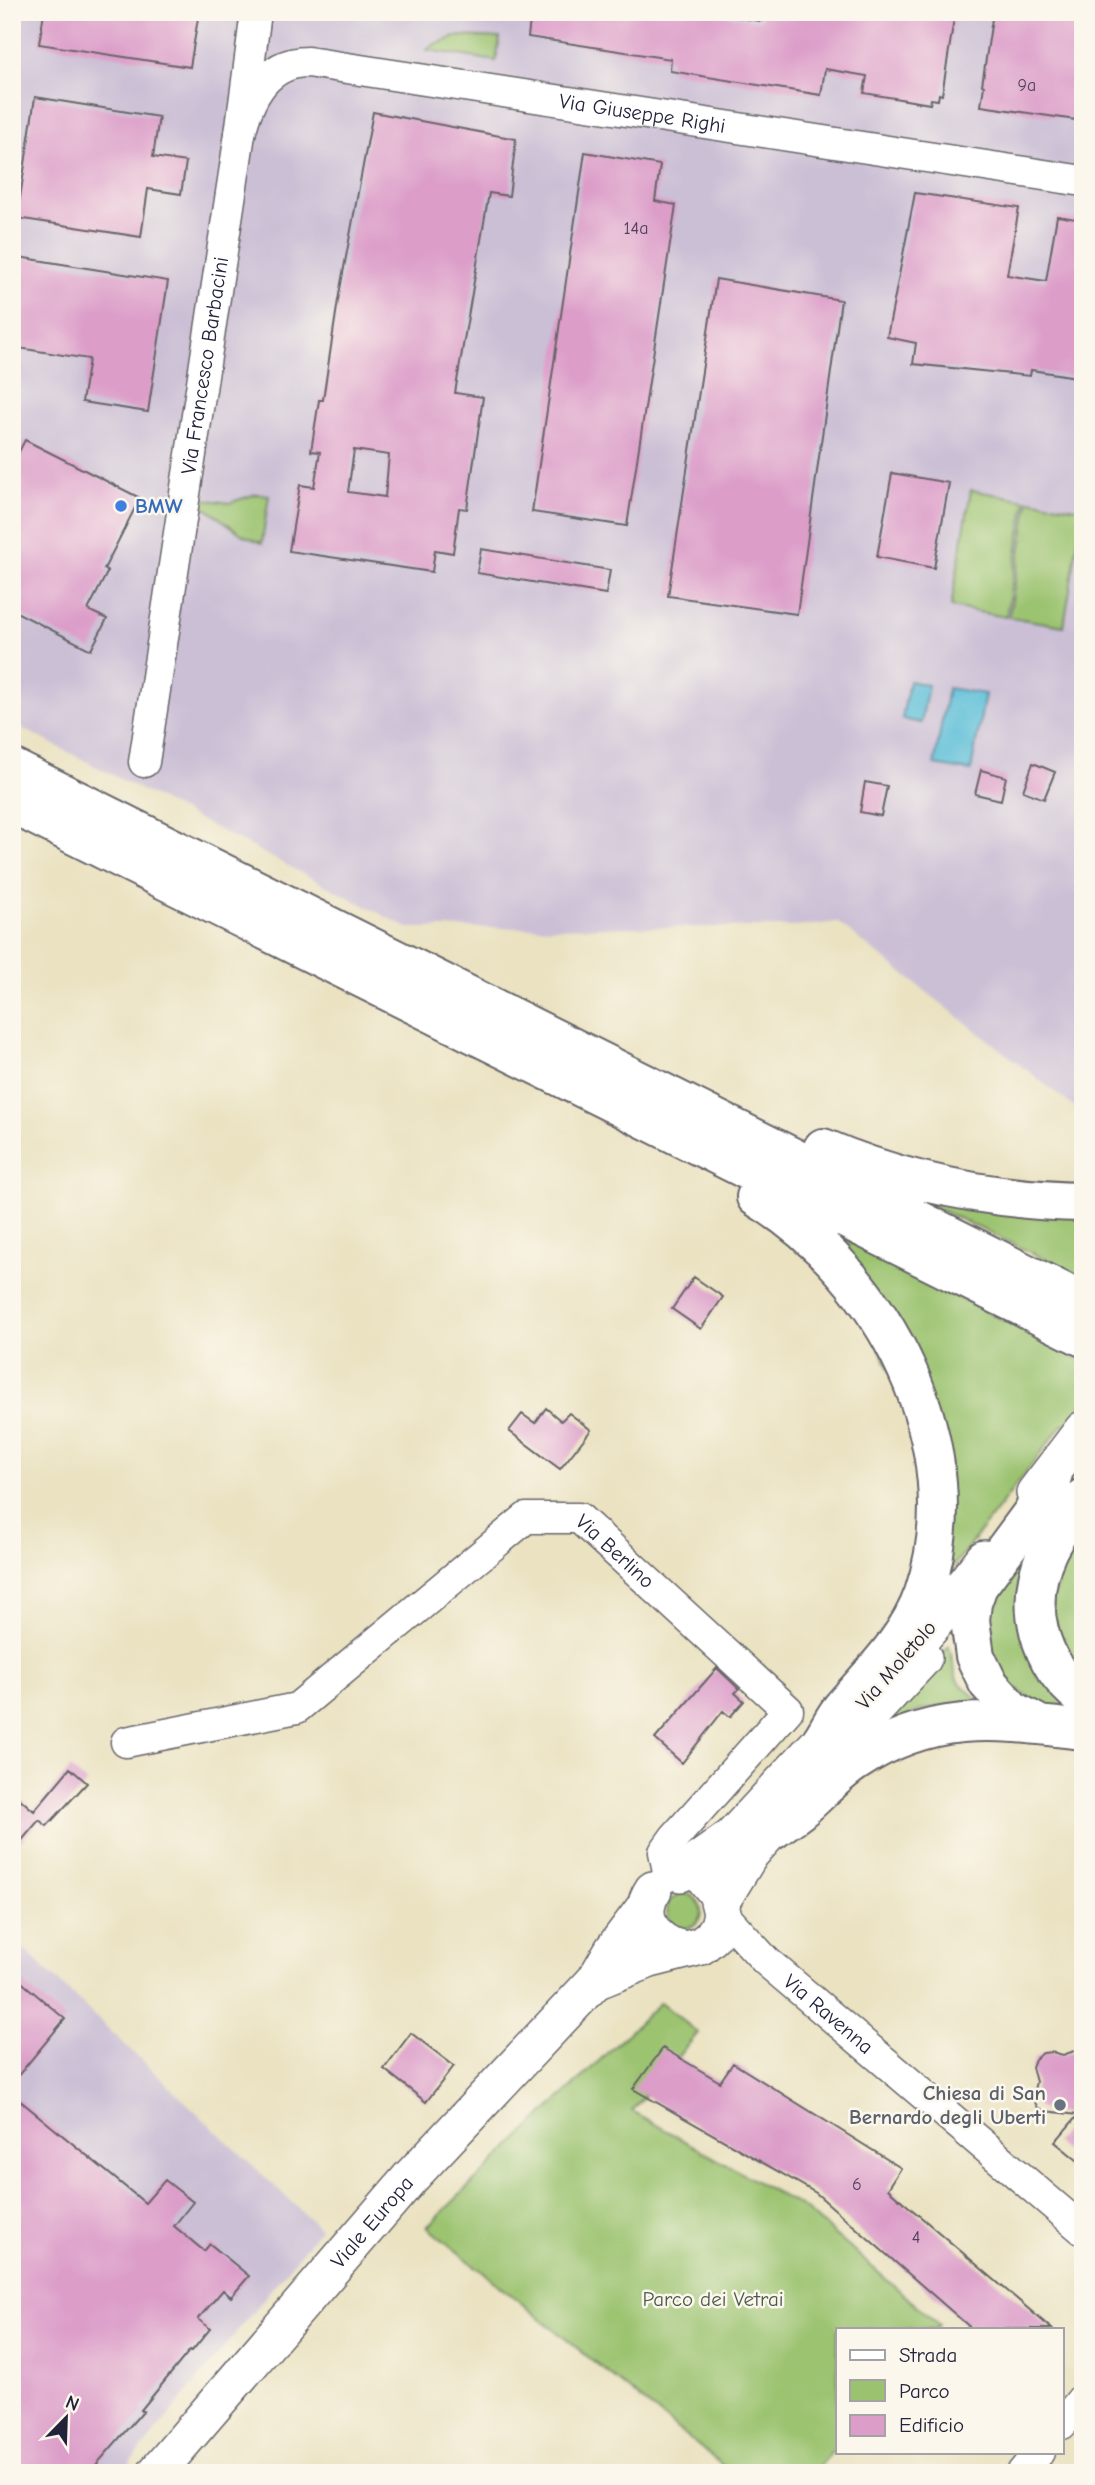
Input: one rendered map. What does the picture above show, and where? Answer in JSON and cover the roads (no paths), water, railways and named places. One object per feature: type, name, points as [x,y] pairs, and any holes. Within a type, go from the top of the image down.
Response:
[{"type":"highway","points":[[12,768],[1080,1300]]},
{"type":"highway","points":[[12,804],[1083,1337]]},
{"type":"highway","points":[[460,991],[485,1001],[550,1016],[797,1137],[884,1170],[979,1193],[1031,1200],[1083,1202]]},
{"type":"highway","points":[[561,1078],[585,1092],[636,1134],[752,1194],[800,1227],[830,1256],[859,1292],[886,1331],[910,1377],[930,1438],[937,1488],[935,1538],[923,1594],[893,1648],[838,1713],[821,1741]]},
{"type":"highway","points":[[1029,1310],[1083,1350]]},
{"type":"highway","points":[[1068,1475],[1048,1490],[978,1586],[971,1609],[971,1640],[975,1656],[994,1692],[1020,1716],[1037,1723],[1069,1729]]},
{"type":"highway","points":[[1083,1498],[1047,1551],[1039,1575],[1035,1603],[1039,1632],[1049,1659],[1066,1683],[1083,1698]]},
{"type":"highway","points":[[773,1830],[854,1763],[906,1735],[967,1721],[995,1721],[1069,1729]]},
{"type":"main road","name":"Via Moletolo","points":[[595,1981],[658,1884],[732,1837],[821,1741],[847,1721],[1068,1475],[1082,1431]]},
{"type":"main road","name":"Via Moletolo","points":[[691,1947],[712,1937],[719,1926],[722,1907],[750,1854],[773,1830],[788,1806],[971,1609]]},
{"type":"main road","points":[[675,1875],[695,1875],[707,1881],[717,1893],[722,1907]]},
{"type":"main road","points":[[646,1906],[646,1919],[651,1931],[668,1946],[691,1947]]},
{"type":"main road","points":[[595,1981],[634,1964],[691,1947]]},
{"type":"main road","name":"Viale Europa","points":[[156,2473],[409,2179],[595,1981]]},
{"type":"street","name":"Via Francesco Barbacini","points":[[256,12],[260,30],[269,43],[288,57],[308,62]]},
{"type":"street","name":"Via Francesco Barbacini","points":[[144,762],[240,134],[256,12]]},
{"type":"street","name":"Via Giuseppe Righi","points":[[240,134],[253,100],[268,77],[282,66],[308,62],[1083,181]]},
{"type":"street","name":"Via Berlino","points":[[126,1742],[298,1708],[526,1518],[579,1518],[788,1710],[664,1852],[675,1875]]},
{"type":"street","name":"Via Ravenna","points":[[722,1907],[766,1961],[1083,2230]]},
{"type":"street","points":[[691,1947],[766,1961]]},
{"type":"street","points":[[1064,2422],[1083,2398]]},
{"type":"street","points":[[1022,2473],[1037,2454]]},
{"type":"water","points":[[909,681],[928,685],[921,723],[902,719]]},
{"type":"water","points":[[948,688],[985,694],[971,771],[934,765]]},
{"type":"place","name":"BMW","points":[[121,506]]},
{"type":"place","name":"Chiesa di San Bernardo degli Uberti","points":[[1060,2105]]},
{"type":"park label","name":"Parco dei Vetrai","points":[[713,2299]]}]
